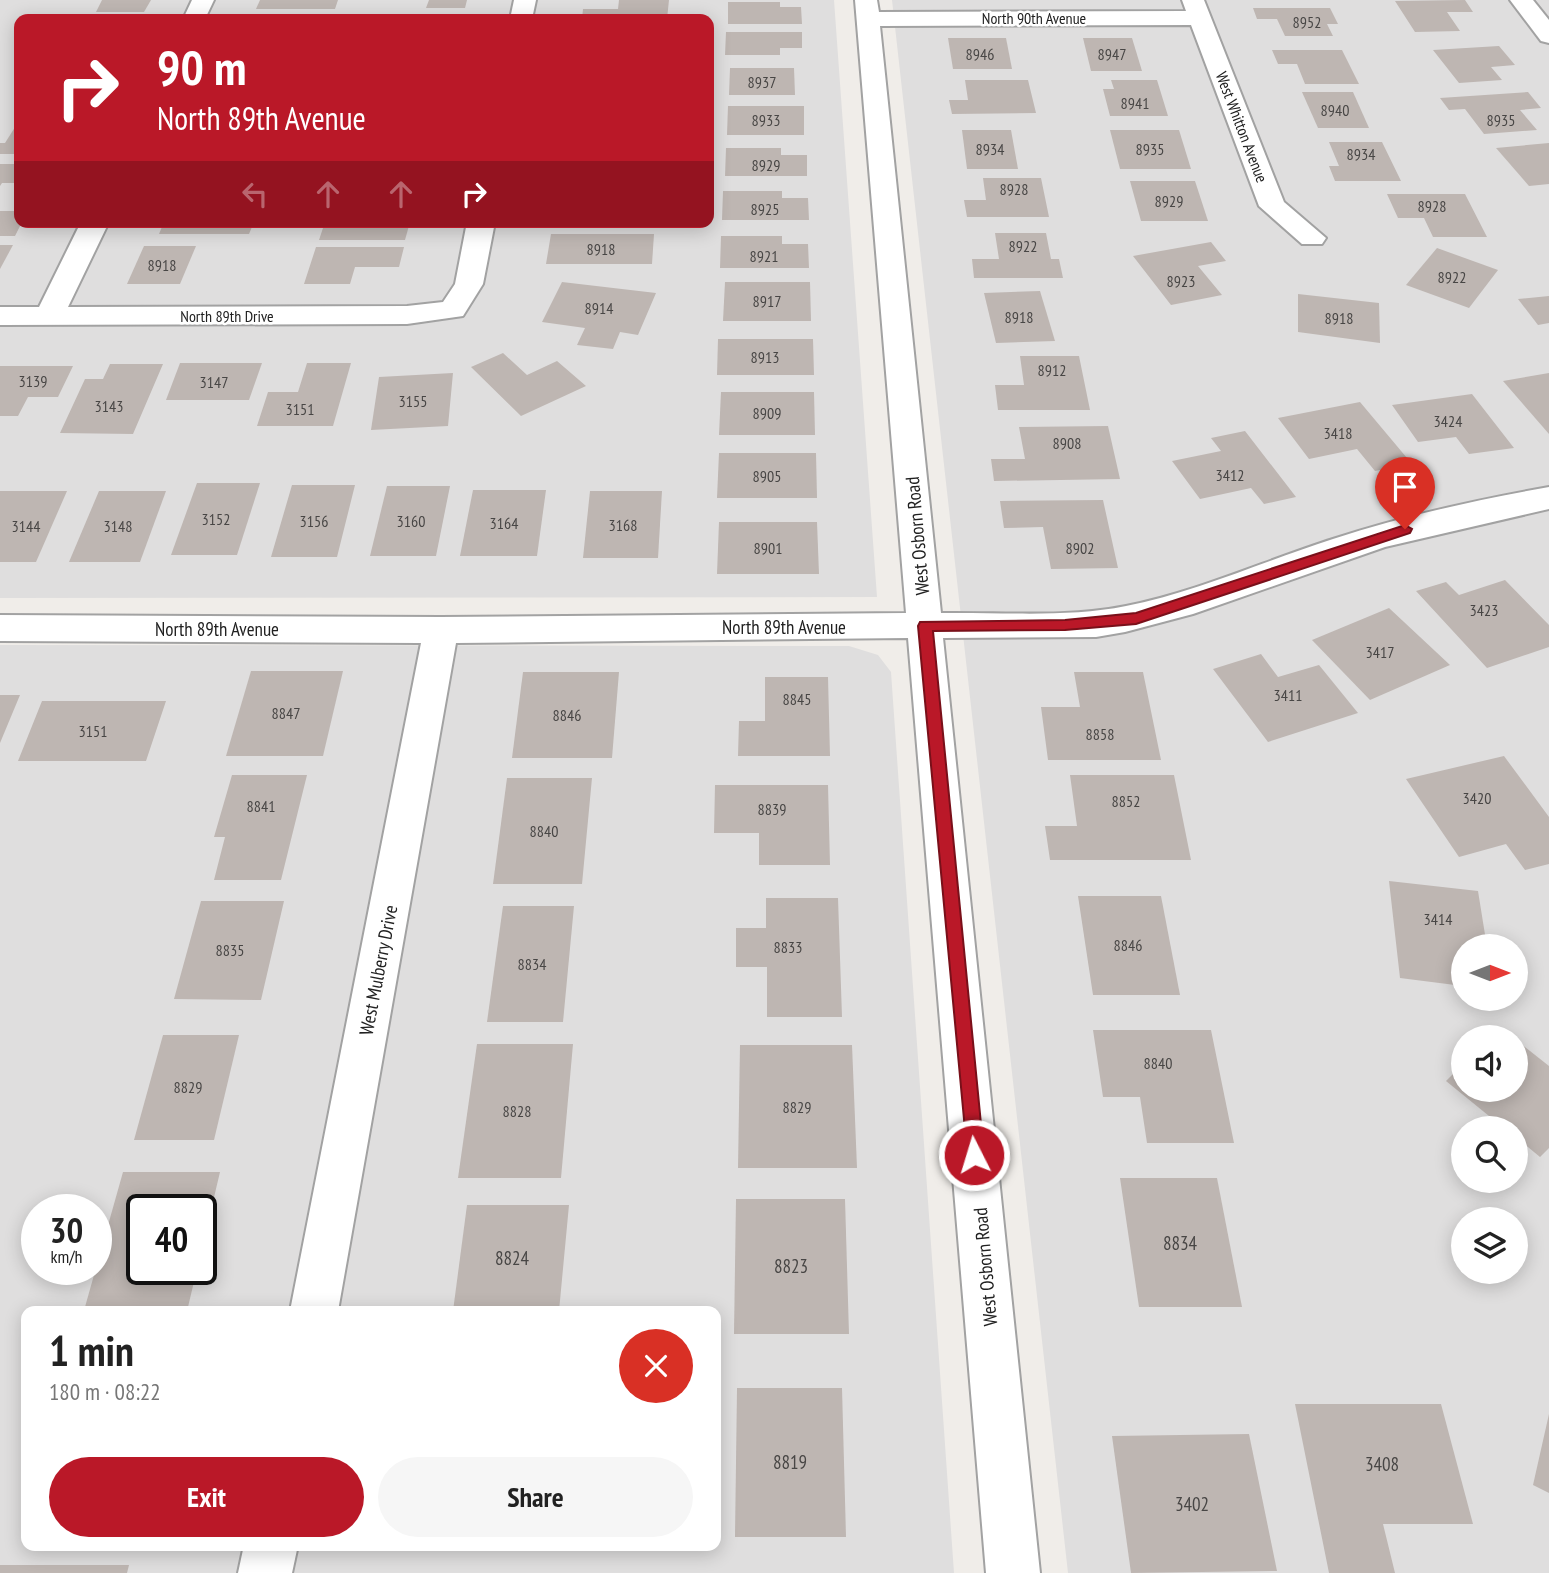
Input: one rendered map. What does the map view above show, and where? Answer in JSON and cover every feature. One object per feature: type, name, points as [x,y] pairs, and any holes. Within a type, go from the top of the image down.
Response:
[{"type":"street","points":[[1521,0],[1549,36]]},
{"type":"street","name":"North 90th Avenue","points":[[867,9],[1197,9]]},
{"type":"street","name":"West Osborn Road","points":[[867,9],[1013,1573]]},
{"type":"street","name":"West Whitton Avenue","points":[[1197,9],[1272,206],[1312,238]]},
{"type":"street","points":[[49,316],[92,228]]},
{"type":"street","name":"North 89th Drive","points":[[0,316],[407,316],[453,310],[469,284],[480,228]]},
{"type":"street","name":"North 89th Avenue","points":[[0,628],[441,630],[1065,625],[1136,619],[1169,610],[1318,556],[1427,523],[1544,507]]},
{"type":"street","name":"West Mulberry Drive","points":[[315,1306],[441,630]]},
{"type":"street","points":[[265,1573],[270,1551]]},
{"type":"shaded area","points":[[0,0],[834,0],[877,597],[0,598]]},
{"type":"shaded area","points":[[892,0],[1549,0],[1549,1573],[1068,1573]]},
{"type":"shaded area","points":[[0,645],[849,646],[878,655],[891,672],[954,1573],[0,1573]]},
{"type":"building","points":[[102,0],[151,0],[144,12],[96,12]]},
{"type":"building","points":[[260,0],[338,0],[335,9],[256,9]]},
{"type":"building","points":[[429,0],[467,0],[465,8],[426,8]]},
{"type":"building","points":[[619,0],[669,0],[668,14],[582,14],[583,9],[618,9]]},
{"type":"building","points":[[1465,0],[1473,12],[1447,12],[1460,31],[1415,32],[1395,1]]},
{"type":"building","points":[[728,2],[780,2],[780,7],[801,7],[802,24],[728,24]]},
{"type":"building","points":[[1253,8],[1330,8],[1338,24],[1327,24],[1333,36],[1285,36],[1277,19],[1257,19]]},
{"type":"building","points":[[726,32],[802,32],[802,48],[780,48],[780,55],[725,55]]},
{"type":"building","points":[[948,38],[1006,38],[1012,69],[953,69]]},
{"type":"building","points":[[1083,38],[1132,38],[1142,71],[1091,71]]},
{"type":"building","points":[[1499,46],[1515,65],[1491,67],[1502,80],[1459,83],[1433,50]]},
{"type":"building","points":[[1272,50],[1342,50],[1359,84],[1305,84],[1297,64],[1278,64]]},
{"type":"building","points":[[730,68],[794,68],[795,95],[729,95]]},
{"type":"building","points":[[965,80],[1028,80],[1036,113],[952,114],[949,100],[968,100]]},
{"type":"building","points":[[1111,80],[1157,80],[1168,116],[1110,116],[1103,89],[1114,89]]},
{"type":"building","points":[[1302,92],[1353,92],[1369,128],[1318,128]]},
{"type":"building","points":[[1528,92],[1541,108],[1520,110],[1537,130],[1484,134],[1465,109],[1449,110],[1440,98]]},
{"type":"building","points":[[728,106],[804,106],[804,135],[727,135]]},
{"type":"building","points":[[14,129],[14,154],[0,154],[0,143],[5,143]]},
{"type":"building","points":[[962,130],[1011,130],[1018,169],[967,169]]},
{"type":"building","points":[[1110,130],[1179,130],[1191,169],[1120,169]]},
{"type":"building","points":[[1329,142],[1382,142],[1401,181],[1335,181],[1329,166],[1339,166]]},
{"type":"building","points":[[1549,143],[1549,184],[1529,186],[1496,148]]},
{"type":"building","points":[[726,148],[781,148],[781,155],[807,155],[807,176],[725,176]]},
{"type":"building","points":[[0,164],[14,164],[14,183],[2,183],[0,186]]},
{"type":"building","points":[[983,178],[1041,178],[1049,217],[967,217],[964,200],[986,200]]},
{"type":"building","points":[[1130,181],[1195,181],[1208,221],[1141,221]]},
{"type":"building","points":[[723,191],[782,191],[782,198],[808,198],[809,220],[722,220]]},
{"type":"building","points":[[1387,194],[1465,194],[1487,237],[1433,237],[1424,218],[1398,218]]},
{"type":"building","points":[[0,211],[14,211],[14,228],[19,228],[15,236],[0,236]]},
{"type":"building","points":[[162,228],[252,228],[249,234],[159,234]]},
{"type":"building","points":[[323,228],[408,228],[405,240],[319,240]]},
{"type":"building","points":[[995,233],[1046,233],[1051,259],[1059,259],[1063,278],[974,278],[972,259],[999,259]]},
{"type":"building","points":[[551,234],[654,234],[652,264],[546,264]]},
{"type":"building","points":[[721,236],[782,236],[782,244],[808,244],[809,268],[720,268]]},
{"type":"building","points":[[1211,242],[1226,261],[1198,266],[1222,295],[1171,305],[1133,256]]},
{"type":"building","points":[[0,245],[13,245],[0,269]]},
{"type":"building","points":[[144,246],[196,246],[180,284],[127,284]]},
{"type":"building","points":[[316,247],[404,247],[399,267],[355,267],[350,284],[304,284]]},
{"type":"building","points":[[1437,248],[1498,270],[1469,308],[1406,285]]},
{"type":"building","points":[[562,282],[656,293],[638,335],[620,332],[613,349],[577,345],[585,328],[542,322]]},
{"type":"building","points":[[725,282],[810,282],[811,321],[723,321]]},
{"type":"building","points":[[1040,291],[1055,341],[996,343],[984,293]]},
{"type":"building","points":[[1298,294],[1379,303],[1380,343],[1298,332]]},
{"type":"building","points":[[1549,296],[1549,323],[1538,325],[1518,299]]},
{"type":"building","points":[[718,339],[813,339],[814,375],[717,375]]},
{"type":"building","points":[[503,353],[527,375],[557,361],[586,386],[521,416],[471,367]]},
{"type":"building","points":[[1020,356],[1079,356],[1090,410],[998,410],[995,385],[1024,385]]},
{"type":"building","points":[[180,363],[262,363],[249,400],[166,400]]},
{"type":"building","points":[[307,363],[351,363],[333,426],[257,426],[268,392],[298,392]]},
{"type":"building","points":[[110,364],[163,364],[133,434],[60,433],[85,379],[103,379]]},
{"type":"building","points":[[0,366],[73,366],[58,397],[28,397],[18,416],[0,416]]},
{"type":"building","points":[[453,373],[448,426],[371,430],[379,377]]},
{"type":"building","points":[[1549,373],[1549,434],[1503,381]]},
{"type":"building","points":[[721,392],[814,392],[815,435],[719,435]]},
{"type":"building","points":[[1472,394],[1514,448],[1469,454],[1456,437],[1418,442],[1392,405]]},
{"type":"building","points":[[1360,402],[1412,464],[1375,471],[1357,449],[1309,459],[1278,418]]},
{"type":"building","points":[[1108,426],[1120,479],[994,481],[991,459],[1025,459],[1019,427]]},
{"type":"building","points":[[1245,431],[1296,497],[1264,504],[1251,488],[1200,499],[1172,461],[1221,451],[1211,438]]},
{"type":"building","points":[[719,453],[816,453],[817,498],[717,498]]},
{"type":"building","points":[[197,483],[260,483],[237,555],[171,555]]},
{"type":"building","points":[[292,485],[355,485],[337,557],[271,557]]},
{"type":"building","points":[[387,486],[450,486],[436,556],[370,556]]},
{"type":"building","points":[[473,490],[546,490],[537,556],[460,556]]},
{"type":"building","points":[[0,491],[67,491],[36,562],[0,562]]},
{"type":"building","points":[[99,491],[166,491],[140,562],[69,562]]},
{"type":"building","points":[[590,491],[662,491],[658,558],[583,558]]},
{"type":"building","points":[[1103,500],[1118,568],[1051,569],[1043,527],[1004,528],[1000,501]]},
{"type":"building","points":[[719,522],[817,522],[819,574],[717,574]]},
{"type":"building","points":[[1505,580],[1549,625],[1549,647],[1487,668],[1416,591],[1446,582],[1459,595]]},
{"type":"building","points":[[1389,608],[1450,665],[1370,700],[1312,640]]},
{"type":"building","points":[[1261,654],[1278,677],[1319,665],[1358,713],[1268,742],[1213,669]]},
{"type":"building","points":[[251,671],[343,671],[323,756],[226,756]]},
{"type":"building","points":[[523,672],[619,672],[612,758],[512,758]]},
{"type":"building","points":[[1074,672],[1143,672],[1161,760],[1048,760],[1041,707],[1080,707]]},
{"type":"building","points":[[765,677],[828,677],[830,756],[738,756],[739,721],[765,721]]},
{"type":"building","points":[[0,695],[20,695],[0,743]]},
{"type":"building","points":[[42,701],[166,701],[146,761],[18,761]]},
{"type":"building","points":[[1504,756],[1549,817],[1549,864],[1525,870],[1506,844],[1459,857],[1406,779]]},
{"type":"building","points":[[232,775],[307,775],[281,880],[214,880],[225,837],[214,837]]},
{"type":"building","points":[[1070,775],[1174,775],[1191,860],[1050,860],[1045,826],[1077,826]]},
{"type":"building","points":[[507,778],[592,778],[582,884],[493,884]]},
{"type":"building","points":[[715,785],[828,785],[830,865],[759,865],[759,833],[714,833]]},
{"type":"building","points":[[1389,881],[1478,891],[1485,934],[1451,934],[1451,984],[1400,978]]},
{"type":"building","points":[[1078,896],[1161,896],[1180,995],[1093,995]]},
{"type":"building","points":[[766,898],[838,898],[842,1017],[767,1017],[767,967],[736,967],[736,928],[766,928]]},
{"type":"building","points":[[201,901],[284,901],[261,1000],[174,999]]},
{"type":"building","points":[[503,906],[574,906],[563,1022],[487,1022]]},
{"type":"building","points":[[1093,1030],[1211,1030],[1234,1143],[1147,1143],[1140,1097],[1103,1097]]},
{"type":"building","points":[[163,1035],[239,1035],[214,1140],[134,1140]]},
{"type":"building","points":[[477,1044],[573,1044],[561,1178],[458,1178]]},
{"type":"building","points":[[740,1045],[852,1045],[857,1168],[738,1168]]},
{"type":"building","points":[[1528,1049],[1549,1066],[1549,1148],[1540,1157],[1528,1147],[1528,1116],[1489,1116],[1472,1102],[1528,1102]]},
{"type":"building","points":[[123,1172],[220,1172],[215,1194],[126,1194],[126,1285],[193,1285],[188,1306],[85,1306],[91,1285],[112,1285],[112,1211]]},
{"type":"building","points":[[1120,1178],[1217,1178],[1242,1307],[1139,1307]]},
{"type":"building","points":[[736,1199],[845,1199],[849,1334],[734,1334]]},
{"type":"building","points":[[467,1205],[569,1205],[559,1306],[454,1306]]},
{"type":"building","points":[[737,1388],[842,1388],[846,1537],[735,1537]]},
{"type":"building","points":[[1295,1404],[1441,1404],[1473,1524],[1383,1524],[1395,1573],[1329,1573]]},
{"type":"building","points":[[1549,1414],[1549,1493],[1533,1485]]},
{"type":"building","points":[[1249,1434],[1277,1571],[1131,1573],[1112,1436]]},
{"type":"building","points":[[0,1565],[129,1565],[127,1573],[0,1573]]},
{"type":"route","points":[[974,1155],[925,626],[1096,624],[1136,619],[1405,529]]}]
